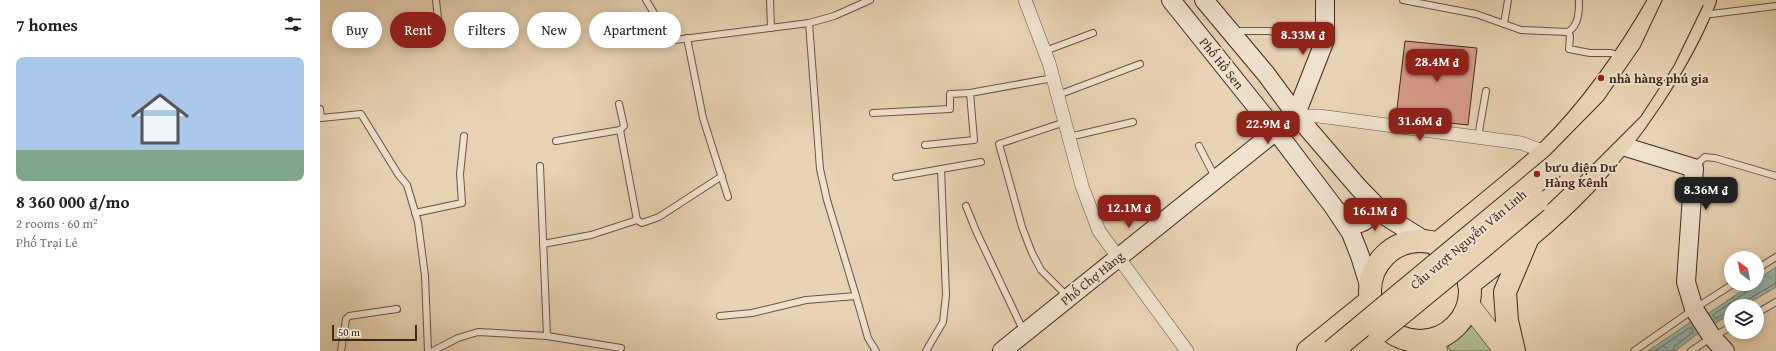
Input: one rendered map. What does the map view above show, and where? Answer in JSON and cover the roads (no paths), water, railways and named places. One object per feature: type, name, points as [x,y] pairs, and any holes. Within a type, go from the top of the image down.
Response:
[{"type":"highway","points":[[1431,243],[1507,186],[1546,152],[1578,118],[1623,59],[1640,35],[1660,0]]},
{"type":"highway","name":"Cầu vượt Nguyễn Văn Linh","points":[[1332,351],[1557,164],[1612,108],[1650,53],[1675,0]]},
{"type":"highway","points":[[1468,294],[1584,185],[1619,145],[1659,88],[1699,5]]},
{"type":"highway","name":"Cầu vượt Nguyễn Văn Linh","points":[[1354,351],[1486,244],[1566,176],[1599,144],[1632,109],[1699,5]]},
{"type":"highway","points":[[1507,186],[1501,199],[1502,205],[1516,225],[1536,231]]},
{"type":"highway","points":[[1514,351],[1507,321],[1505,292],[1536,231]]},
{"type":"highway","points":[[1413,242],[1431,243],[1448,251],[1458,260],[1465,271],[1468,294],[1463,316],[1455,327],[1444,335],[1412,345],[1391,332],[1381,323],[1374,312],[1370,294],[1372,277],[1378,265],[1387,254],[1399,246],[1413,242]]},
{"type":"highway","points":[[1308,351],[1370,294]]},
{"type":"main road","name":"Phố Hồ Sen","points":[[1171,0],[1276,131],[1333,206],[1351,233],[1360,256],[1370,294]]},
{"type":"main road","name":"Phố Hồ Sen","points":[[1204,0],[1266,74],[1297,115],[1358,186],[1387,217],[1431,243]]},
{"type":"main road","points":[[1297,115],[1325,40],[1325,0]]},
{"type":"main road","name":"Phố Chợ Hàng","points":[[1002,351],[1118,256],[1276,131]]},
{"type":"main road","points":[[1619,145],[1694,168],[1686,282],[1694,309],[1712,337],[1724,351]]},
{"type":"main road","points":[[1333,206],[1352,223],[1358,224],[1370,217],[1372,209],[1370,203],[1358,186]]},
{"type":"main road","points":[[1468,294],[1505,351]]},
{"type":"street","points":[[1025,0],[1045,51],[1066,122],[1082,186],[1099,231],[1187,351]]},
{"type":"street","points":[[1297,115],[1319,116],[1521,143],[1546,152]]},
{"type":"lane","points":[[436,0],[437,12]]},
{"type":"lane","points":[[646,0],[654,12]]},
{"type":"lane","points":[[770,0],[771,28]]},
{"type":"lane","points":[[681,39],[809,23],[834,16],[870,0]]},
{"type":"lane","points":[[1405,0],[1476,14],[1521,30],[1568,32],[1575,25],[1578,15],[1579,0]]},
{"type":"lane","points":[[1504,24],[1508,0]]},
{"type":"lane","points":[[1699,5],[1776,6]]},
{"type":"lane","points":[[809,23],[820,168],[826,200],[868,338],[876,351]]},
{"type":"lane","points":[[1229,31],[1270,31],[1325,40]]},
{"type":"lane","points":[[1568,32],[1570,36],[1569,49],[1590,53],[1611,53],[1616,54],[1623,59]]},
{"type":"lane","points":[[1045,51],[1093,33]]},
{"type":"lane","points":[[686,38],[703,118],[728,197]]},
{"type":"lane","points":[[1058,95],[1140,64]]},
{"type":"lane","points":[[873,113],[950,109],[950,94],[970,93],[1053,78]]},
{"type":"lane","points":[[1478,137],[1486,91]]},
{"type":"lane","points":[[925,145],[974,140],[970,93]]},
{"type":"lane","points":[[556,141],[620,130],[624,126],[619,104]]},
{"type":"lane","points":[[320,109],[321,118],[361,114],[398,174],[407,185],[418,222],[425,276],[428,351]]},
{"type":"lane","points":[[1066,122],[999,144],[1022,227],[1032,252],[1041,270],[1068,297]]},
{"type":"lane","points":[[1069,137],[1133,122]]},
{"type":"lane","points":[[620,130],[637,220]]},
{"type":"lane","points":[[416,213],[462,204],[460,174],[464,136]]},
{"type":"lane","points":[[1199,146],[1215,179]]},
{"type":"lane","points":[[1694,168],[1705,157],[1715,158],[1776,176]]},
{"type":"lane","points":[[896,177],[981,162]]},
{"type":"lane","points":[[540,166],[547,336]]},
{"type":"lane","points":[[926,351],[943,322],[946,296],[941,169]]},
{"type":"lane","points":[[543,244],[591,235],[637,220],[642,223],[659,217],[722,176]]},
{"type":"lane","points":[[966,206],[976,231],[1024,333]]},
{"type":"lane","points":[[1764,265],[1776,257]]},
{"type":"lane","points":[[1634,351],[1724,290]]},
{"type":"lane","points":[[720,316],[752,313],[806,300],[856,296]]},
{"type":"lane","points":[[1764,310],[1776,302]]},
{"type":"lane","points":[[1770,307],[1776,312]]},
{"type":"lane","points":[[341,351],[346,318],[349,316],[397,309]]},
{"type":"lane","points":[[1691,351],[1724,331]]},
{"type":"lane","points":[[433,351],[458,338],[478,332],[547,336],[621,348]]},
{"type":"water","points":[[1776,267],[1776,287],[1756,299],[1730,299],[1742,291],[1764,291],[1764,275]]},
{"type":"water","points":[[1724,303],[1724,318],[1714,324],[1706,315]]},
{"type":"water","points":[[1692,321],[1700,332],[1675,351],[1648,351]]},
{"type":"place","name":"nhà hàng phú gia","points":[[1601,78]]},
{"type":"place","name":"bưu điện Dư Hàng Kênh","points":[[1537,174]]}]
